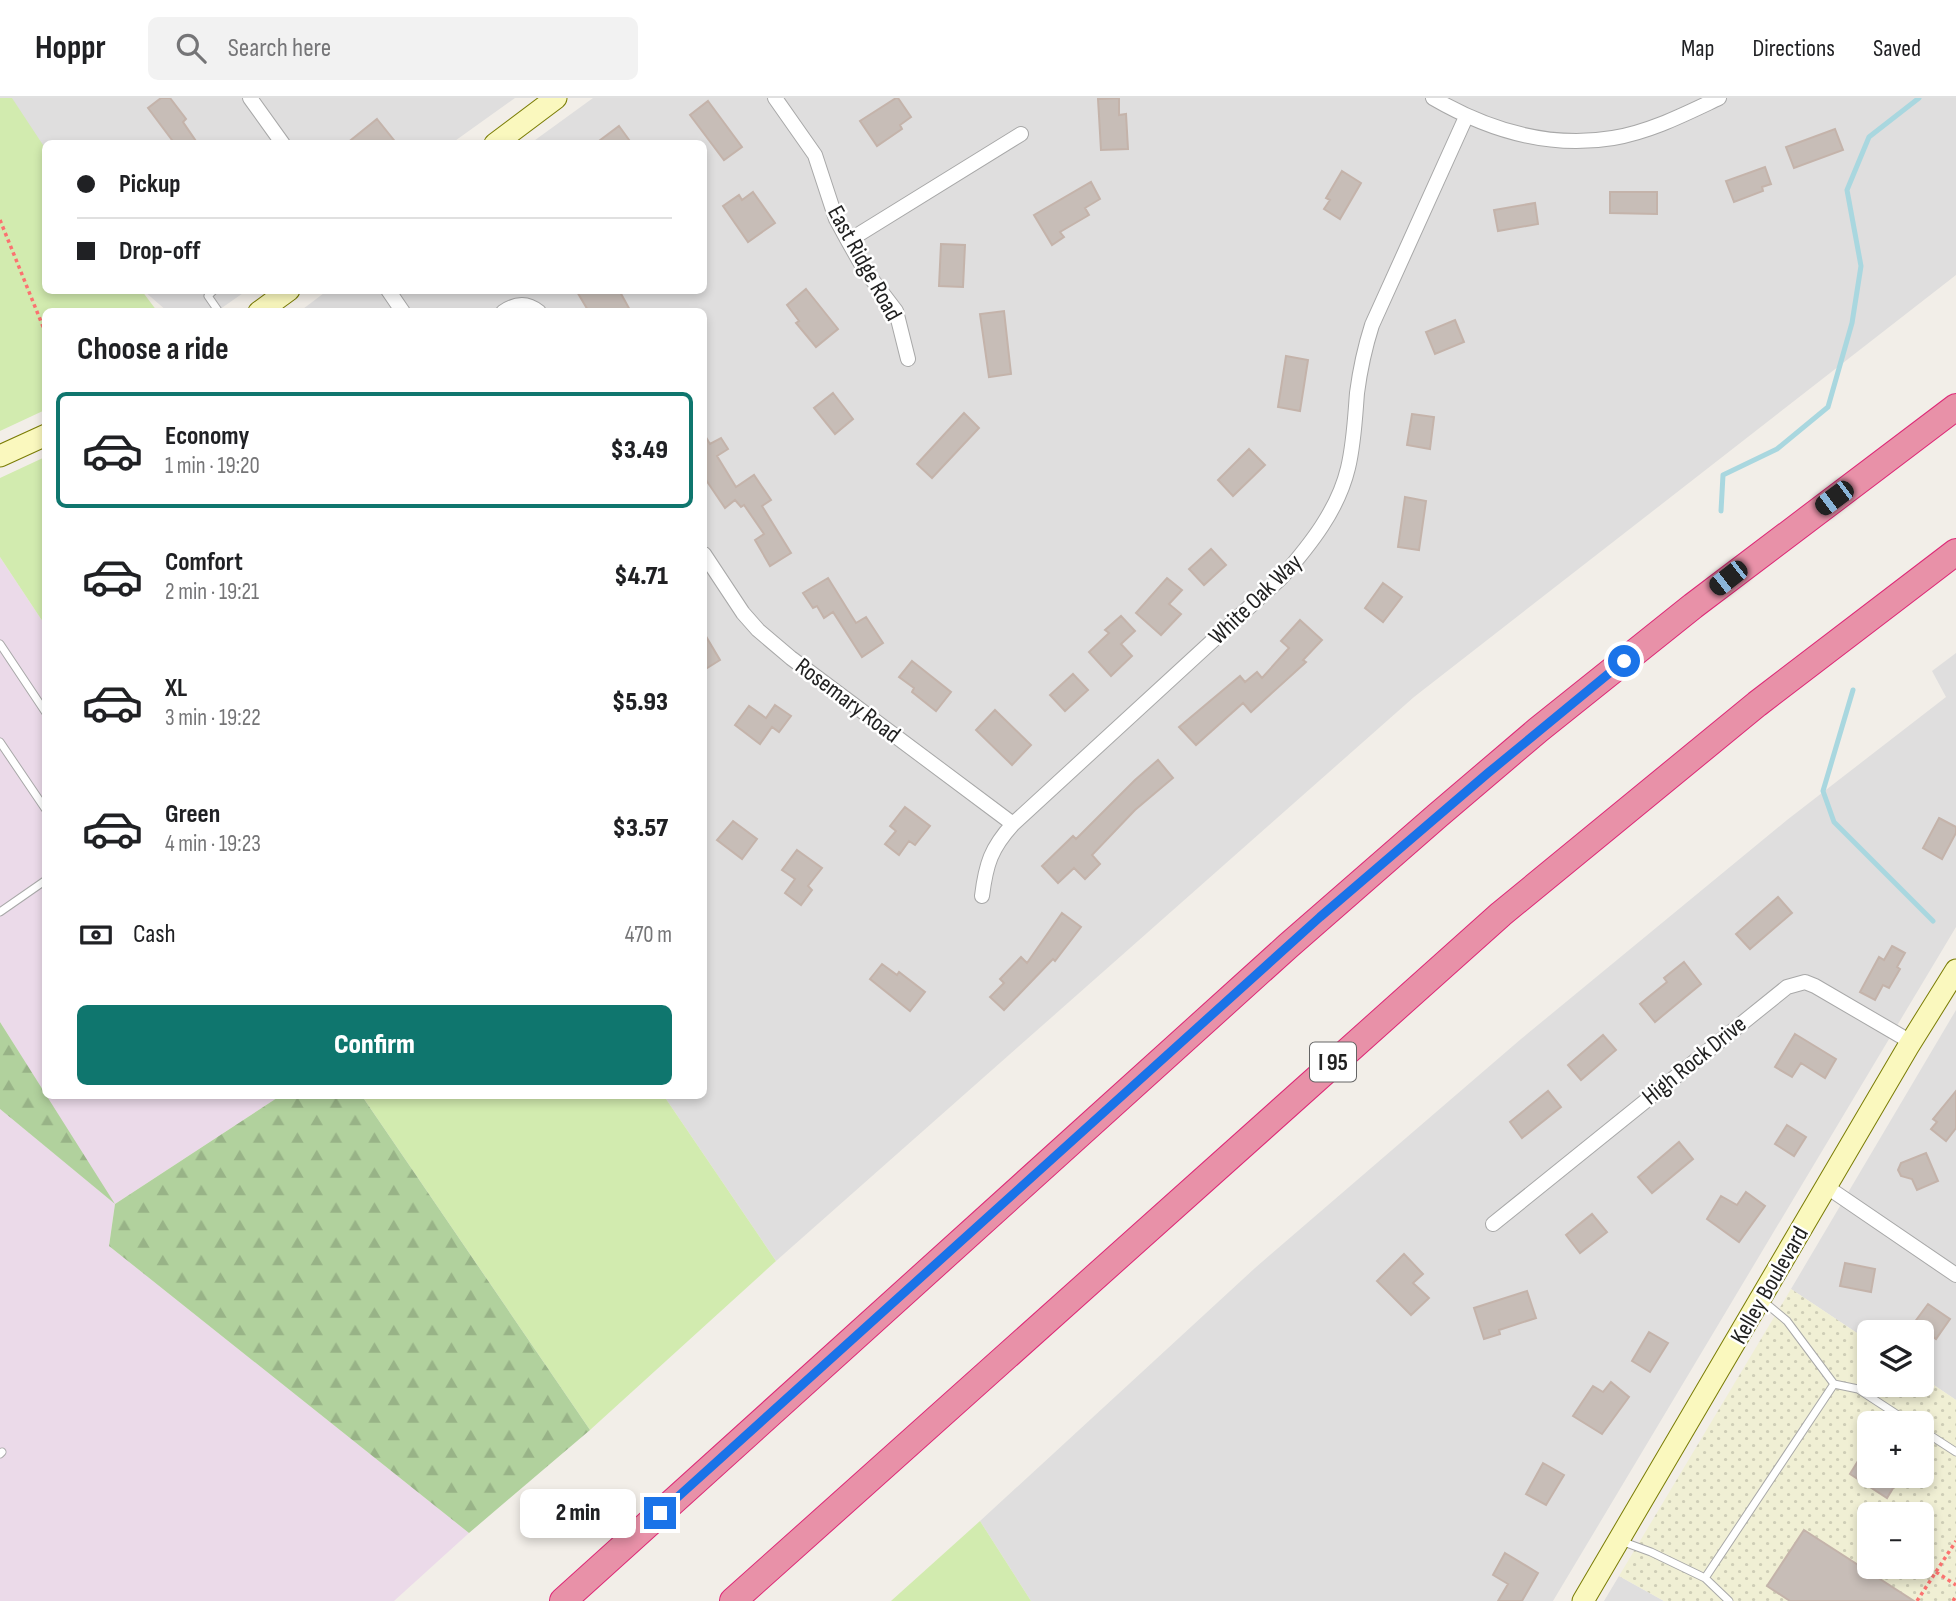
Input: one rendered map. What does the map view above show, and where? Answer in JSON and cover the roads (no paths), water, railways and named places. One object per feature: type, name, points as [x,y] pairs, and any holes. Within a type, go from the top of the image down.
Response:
[{"type":"highway","points":[[562,1601],[1288,946],[1437,816],[1538,730],[1693,606],[1956,407]]},
{"type":"highway","name":"I 95","points":[[733,1601],[1501,914],[1757,704],[1956,552]]},
{"type":"main road","points":[[500,140],[556,98]]},
{"type":"main road","points":[[264,308],[284,294]]},
{"type":"main road","points":[[0,456],[42,437]]},
{"type":"main road","name":"Kelley Boulevard","points":[[1583,1601],[1956,970]]},
{"type":"street","points":[[250,98],[280,140]]},
{"type":"street","name":"East Ridge Road","points":[[775,98],[815,155],[836,219],[848,241],[864,269],[896,311],[908,359]]},
{"type":"street","points":[[1433,98],[1466,117],[1529,138],[1586,141],[1643,131],[1719,98]]},
{"type":"street","name":"White Oak Way","points":[[982,895],[986,866],[1013,824],[1282,577],[1319,531],[1335,505],[1348,470],[1363,354],[1372,325],[1466,117]]},
{"type":"street","points":[[848,241],[1021,134]]},
{"type":"street","points":[[509,308],[514,305],[534,308]]},
{"type":"street","name":"Rosemary Road","points":[[707,559],[743,613],[766,637],[1013,824]]},
{"type":"street","name":"High Rock Drive","points":[[1493,1224],[1787,987],[1805,982],[1815,986],[1911,1042]]},
{"type":"street","points":[[1827,1187],[1956,1275]]},
{"type":"lane","points":[[0,644],[42,707]]},
{"type":"lane","points":[[0,742],[42,804]]},
{"type":"lane","points":[[0,912],[42,883]]},
{"type":"lane","points":[[1761,1299],[1787,1321],[1834,1384],[1858,1389],[1892,1411]]},
{"type":"lane","points":[[1705,1578],[1834,1384]]},
{"type":"lane","points":[[1934,1438],[1956,1452]]},
{"type":"lane","points":[[1619,1540],[1705,1578],[1729,1601]]},
{"type":"waterway","points":[[1721,511],[1723,475],[1777,449],[1828,407],[1852,323],[1861,266],[1847,190],[1869,137],[1919,98]]},
{"type":"waterway","points":[[1853,690],[1823,791],[1834,822],[1933,921]]}]
